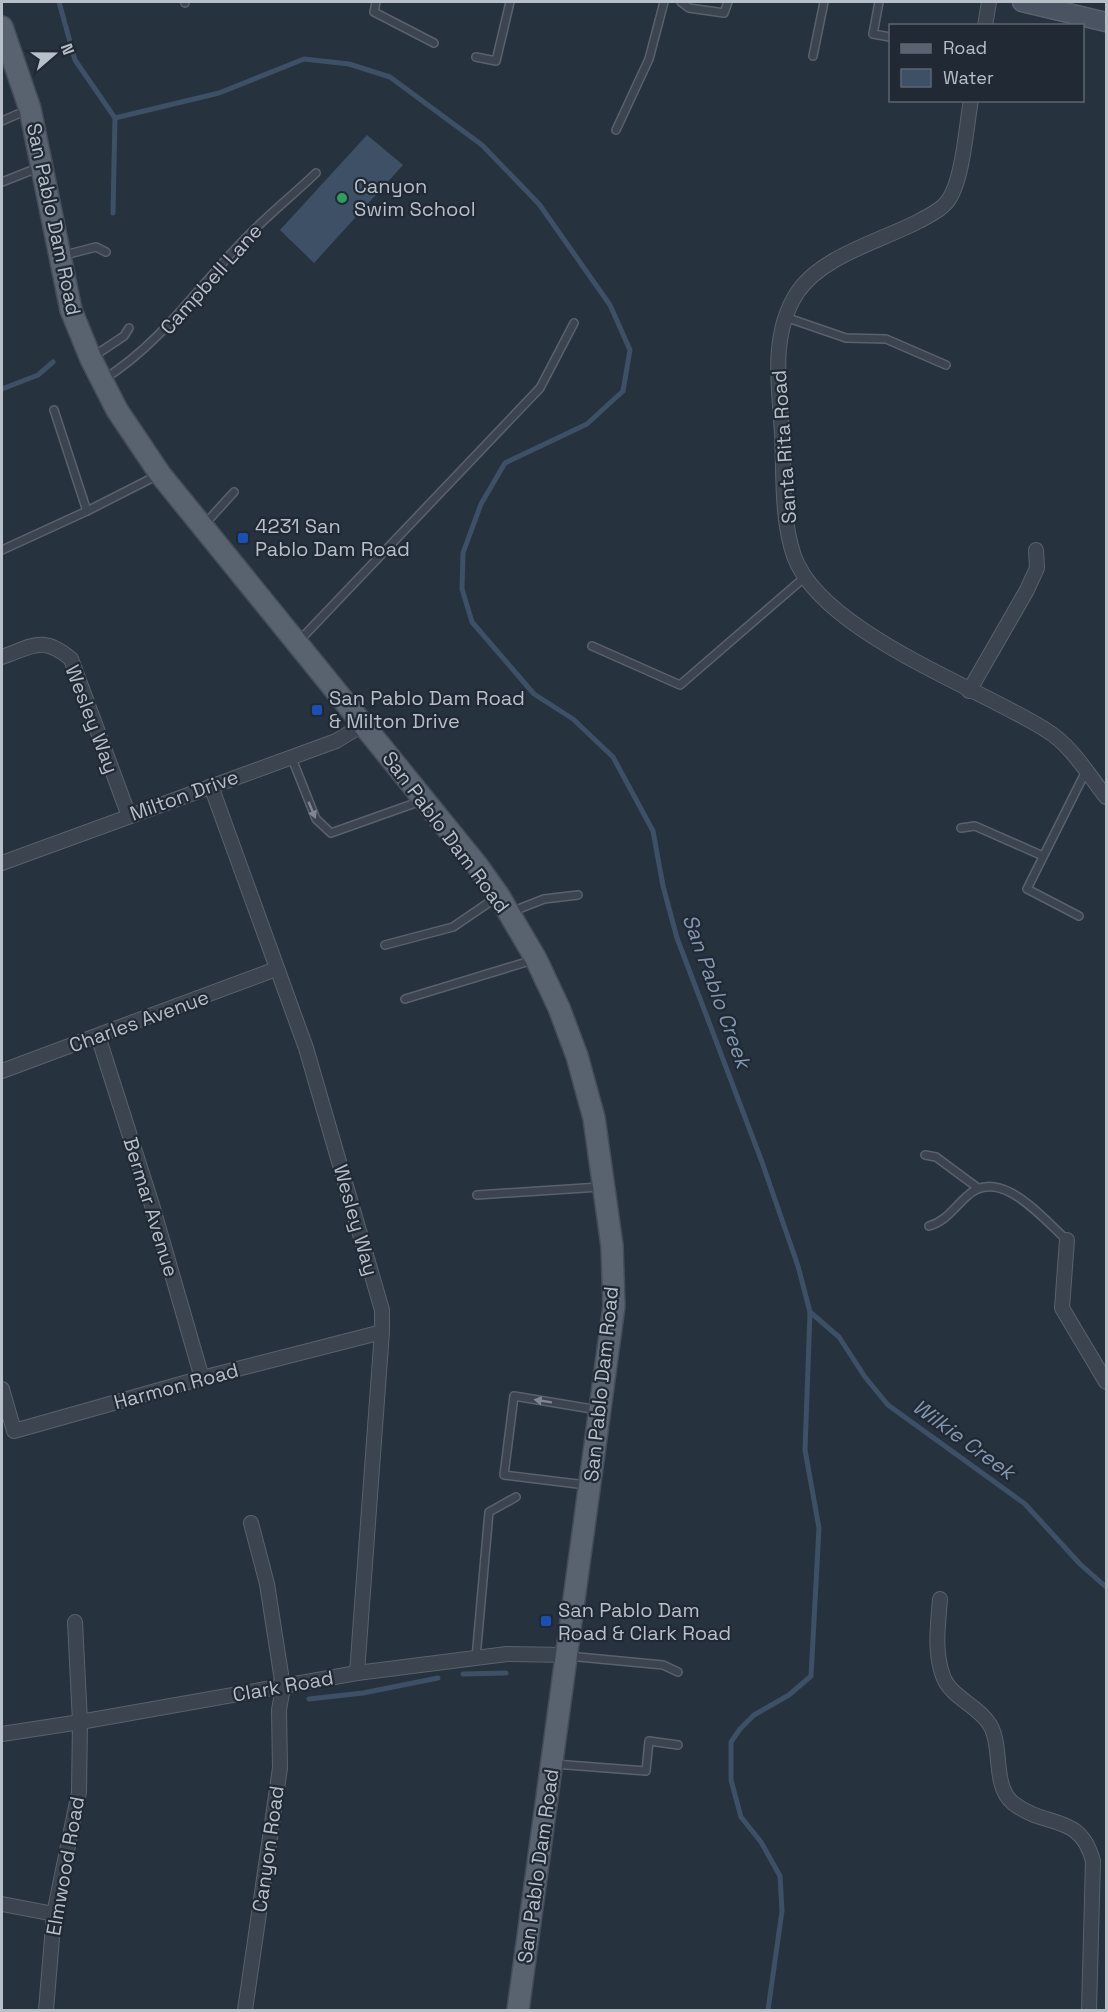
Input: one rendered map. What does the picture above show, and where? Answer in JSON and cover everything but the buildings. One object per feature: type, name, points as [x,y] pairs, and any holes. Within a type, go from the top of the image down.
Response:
[{"type":"main road","points":[[1022,2],[1107,22]]},
{"type":"main road","name":"San Pablo Dam Road","points":[[4,38],[30,109],[71,310],[91,359],[117,410],[160,474],[425,799],[504,904],[536,959],[559,1008],[577,1056],[594,1118],[612,1246],[614,1306],[518,2010]]},
{"type":"street","points":[[985,24],[989,2]]},
{"type":"street","name":"Santa Rita Road","points":[[971,102],[958,172],[947,202],[932,214],[849,252],[819,272],[798,292],[785,317],[778,354],[786,516],[794,556],[809,586],[828,603],[861,628],[969,691],[1047,730],[1068,749],[1107,797]]},
{"type":"street","points":[[969,691],[1027,590],[1037,568],[1036,550]]},
{"type":"street","name":"Wesley Way","points":[[2,657],[42,643],[56,646],[71,658],[129,816]]},
{"type":"street","name":"Milton Drive","points":[[2,863],[336,741],[364,724]]},
{"type":"street","name":"Wesley Way","points":[[211,786],[306,1048],[380,1302],[382,1332],[357,1673]]},
{"type":"street","name":"Charles Avenue","points":[[2,1071],[276,969]]},
{"type":"street","name":"Bermar Avenue","points":[[98,1036],[152,1205],[202,1378]]},
{"type":"street","points":[[1067,1240],[1062,1308],[1107,1382]]},
{"type":"street","name":"Harmon Road","points":[[2,1389],[14,1431],[202,1378],[382,1332]]},
{"type":"street","name":"Canyon Road","points":[[245,2010],[280,1768],[279,1710],[283,1686],[267,1584],[251,1523]]},
{"type":"street","points":[[940,1599],[937,1638],[944,1679],[992,1726],[1001,1781],[1011,1802],[1034,1815],[1066,1825],[1088,1842],[1093,1861],[1089,2010]]},
{"type":"street","name":"Elmwood Road","points":[[46,2010],[54,1914],[79,1792],[80,1722],[75,1622]]},
{"type":"street","name":"Clark Road","points":[[2,1734],[357,1673],[507,1654],[567,1655]]},
{"type":"street","points":[[2,1904],[54,1914]]},
{"type":"lane","points":[[376,2],[374,12],[435,42]]},
{"type":"lane","points":[[476,57],[496,61],[510,2]]},
{"type":"lane","points":[[616,130],[649,59],[664,2]]},
{"type":"lane","points":[[681,2],[689,8],[724,13],[728,2]]},
{"type":"lane","points":[[813,56],[824,2]]},
{"type":"lane","points":[[879,2],[873,34],[889,37]]},
{"type":"lane","points":[[2,121],[30,109]]},
{"type":"lane","points":[[2,182],[43,166]]},
{"type":"lane","name":"Campbell Lane","points":[[102,381],[133,361],[155,340],[242,241],[315,173]]},
{"type":"lane","points":[[59,256],[96,247],[106,252]]},
{"type":"lane","points":[[785,317],[846,338],[886,339],[946,365]]},
{"type":"lane","points":[[297,642],[540,388],[574,323]]},
{"type":"lane","points":[[91,359],[124,336],[129,328]]},
{"type":"lane","points":[[54,410],[87,511]]},
{"type":"lane","points":[[2,550],[160,474]]},
{"type":"lane","points":[[203,527],[234,492]]},
{"type":"lane","points":[[592,646],[680,685],[805,577]]},
{"type":"lane","points":[[291,756],[316,819],[330,833],[425,799]]},
{"type":"lane","points":[[1079,916],[1027,889],[1086,771]]},
{"type":"lane","points":[[961,828],[975,826],[1043,855]]},
{"type":"lane","points":[[385,945],[453,927],[504,904],[578,895]]},
{"type":"lane","points":[[405,999],[536,959]]},
{"type":"lane","points":[[925,1155],[936,1157],[978,1188]]},
{"type":"lane","points":[[929,1226],[948,1216],[978,1188],[996,1186],[1006,1190],[1067,1240]]},
{"type":"lane","points":[[477,1195],[605,1187]]},
{"type":"lane","points":[[590,1486],[504,1474],[514,1396],[601,1410]]},
{"type":"lane","points":[[476,1658],[489,1512],[516,1497]]},
{"type":"lane","points":[[567,1655],[663,1665],[678,1672]]},
{"type":"lane","points":[[552,1763],[646,1771],[649,1741],[678,1744]]},
{"type":"water","name":"Canyon Swim School","points":[[367,135],[403,165],[314,263],[280,230]]},
{"type":"waterway","name":"San Pablo Creek","points":[[59,2],[75,60],[115,118],[219,93],[304,59],[349,64],[390,77],[482,145],[539,204],[610,305],[630,350],[623,391],[587,424],[505,463],[481,504],[463,553],[462,589],[472,622],[534,694],[573,719],[613,757],[653,831],[663,886],[677,938],[762,1162],[798,1266],[810,1312],[805,1450],[819,1528],[811,1676],[789,1695],[754,1715],[731,1742],[731,1780],[741,1817],[761,1842],[780,1876],[782,1911],[768,2010]]},
{"type":"waterway","points":[[113,213],[115,118]]},
{"type":"waterway","points":[[2,389],[38,375],[53,362]]},
{"type":"waterway","name":"Wilkie Creek","points":[[810,1312],[839,1337],[865,1377],[888,1405],[1025,1504],[1080,1564],[1106,1587]]},
{"type":"waterway","points":[[463,1674],[506,1673]]},
{"type":"waterway","points":[[309,1699],[363,1693],[438,1678]]},
{"type":"place","name":"Canyon Swim School","points":[[342,198]]},
{"type":"place","name":"4231 San Pablo Dam Road","points":[[243,538]]},
{"type":"place","name":"San Pablo Dam Road & Milton Drive","points":[[317,710]]},
{"type":"place","name":"San Pablo Dam Road & Clark Road","points":[[546,1621]]}]
